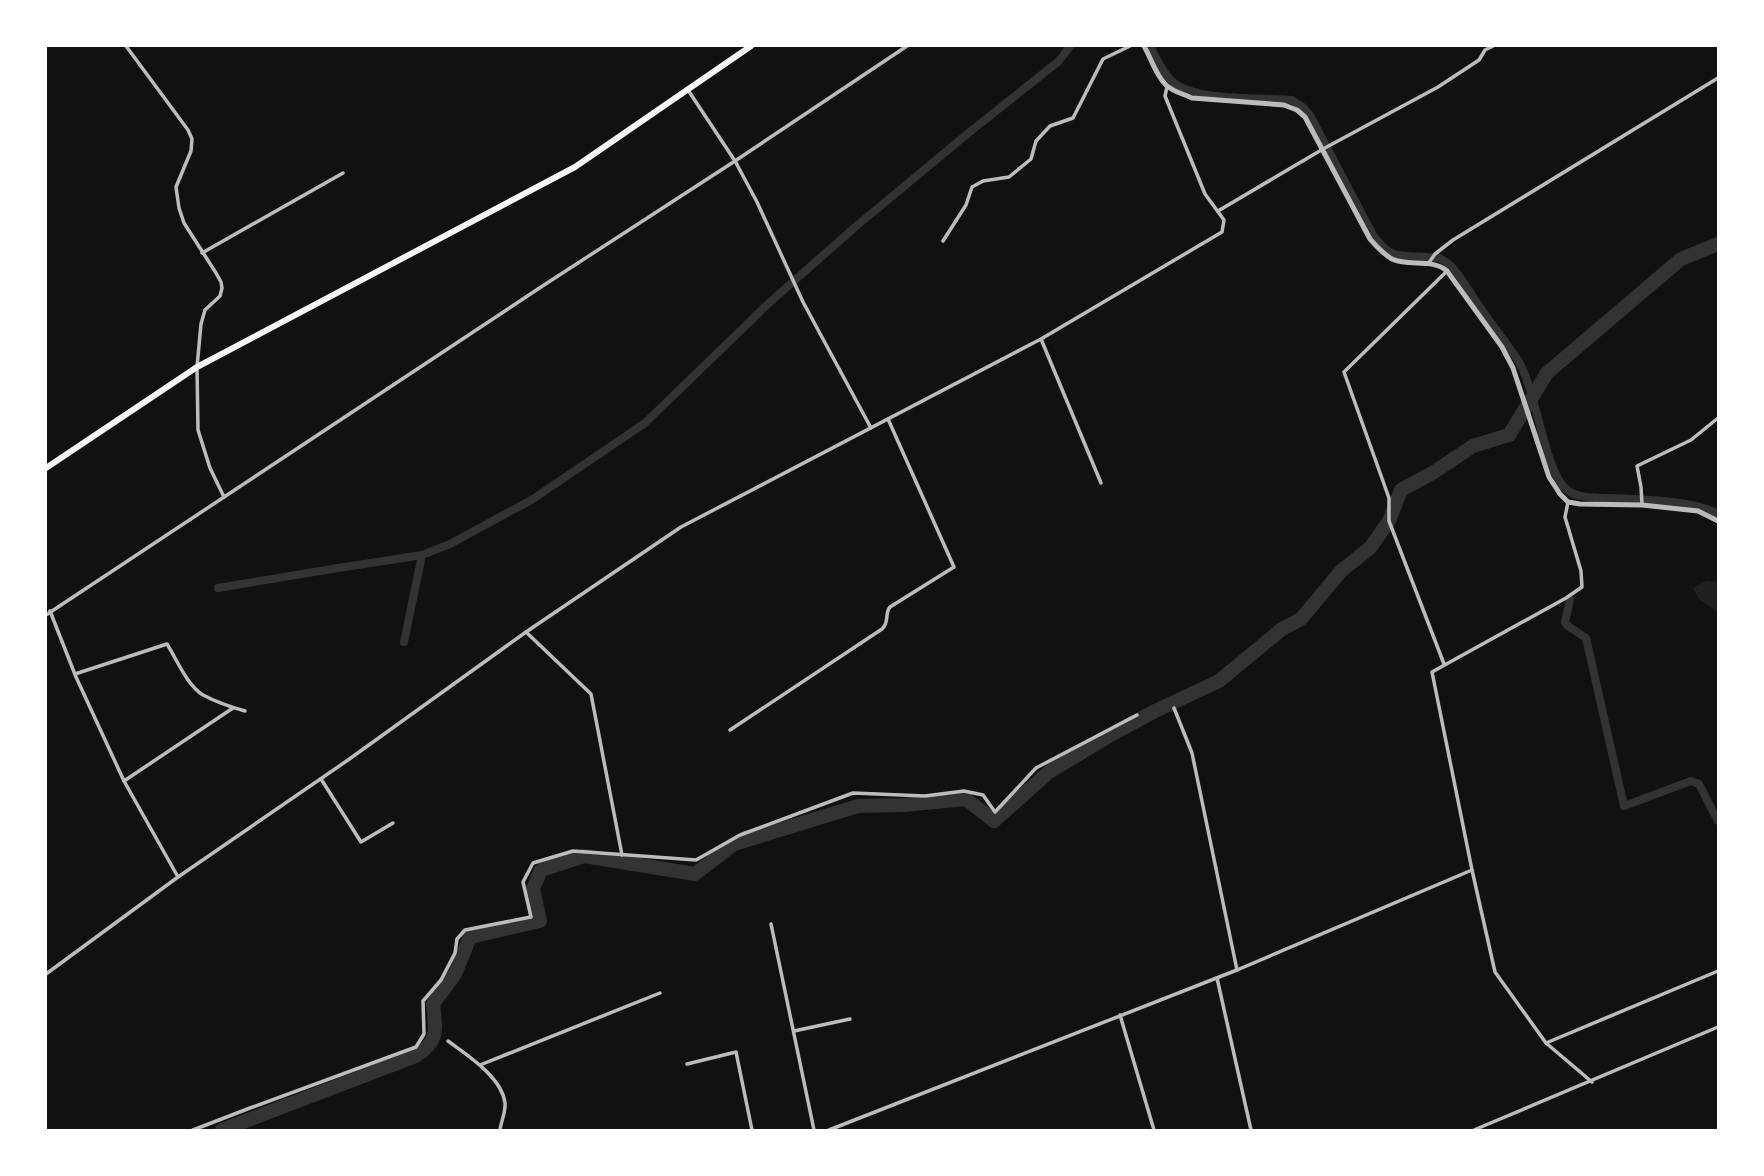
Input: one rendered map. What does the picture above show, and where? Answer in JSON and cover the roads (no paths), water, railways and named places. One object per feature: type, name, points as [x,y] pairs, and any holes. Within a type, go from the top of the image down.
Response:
[{"type":"main road","points":[[46,468],[197,367],[575,167],[751,46]]},
{"type":"street","points":[[125,46],[192,139],[191,151],[176,187],[184,223],[216,273],[222,288],[220,296],[205,310],[197,367],[198,430],[210,468],[224,496]]},
{"type":"street","points":[[46,615],[907,46]]},
{"type":"street","points":[[943,241],[966,205],[972,187],[983,181],[1010,177],[1031,159],[1036,141],[1051,126],[1073,118],[1103,59],[1130,46]]},
{"type":"street","points":[[1146,46],[1167,87],[1192,98],[1283,106],[1297,110],[1305,117],[1370,239],[1381,252],[1393,260],[1428,262],[1441,266],[1502,347],[1513,368],[1549,477],[1568,502],[1642,504],[1698,512],[1718,521]]},
{"type":"street","points":[[1218,211],[1438,87],[1479,60],[1485,50],[1493,46]]},
{"type":"street","points":[[1428,262],[1453,240],[1718,78]]},
{"type":"street","points":[[46,974],[178,877],[321,779],[526,632],[681,527],[1041,339],[1222,232],[1224,220],[1205,194],[1165,96],[1167,87]]},
{"type":"street","points":[[688,90],[735,161],[796,287],[871,428]]},
{"type":"street","points":[[202,253],[343,173]]},
{"type":"street","points":[[1444,664],[1389,521],[1389,498],[1344,372],[1447,271]]},
{"type":"street","points":[[1041,339],[1101,483]]},
{"type":"street","points":[[1642,504],[1637,466],[1691,440],[1718,418]]},
{"type":"street","points":[[730,730],[882,629],[887,622],[887,610],[890,607],[954,567],[888,419]]},
{"type":"street","points":[[1568,502],[1565,517],[1582,587],[1432,672],[1495,972],[1546,1043],[1592,1082]]},
{"type":"street","points":[[50,611],[75,674],[124,780],[178,877]]},
{"type":"street","points":[[526,632],[591,694],[622,855]]},
{"type":"street","points":[[75,674],[167,644],[192,684],[202,694],[245,711]]},
{"type":"street","points":[[124,780],[233,708]]},
{"type":"street","points":[[1174,708],[1192,753],[1237,970]]},
{"type":"street","points":[[193,1130],[416,1047],[424,1034],[423,1001],[441,980],[455,953],[457,939],[465,930],[531,917],[523,882],[533,863],[573,851],[696,860],[740,835],[853,793],[925,796],[964,791],[983,794],[995,812],[1036,768],[1137,715]]},
{"type":"street","points":[[321,779],[361,842],[393,823]]},
{"type":"street","points":[[829,1130],[1237,970],[1472,870]]},
{"type":"street","points":[[771,923],[814,1130]]},
{"type":"street","points":[[1546,1043],[1718,971]]},
{"type":"street","points":[[1217,978],[1251,1130]]},
{"type":"street","points":[[480,1065],[660,993]]},
{"type":"street","points":[[1121,1016],[1154,1130]]},
{"type":"street","points":[[793,1031],[850,1019]]},
{"type":"street","points":[[1474,1130],[1718,1027]]},
{"type":"street","points":[[448,1041],[480,1065],[502,1090],[505,1105],[500,1130]]},
{"type":"street","points":[[687,1064],[736,1052],[752,1130]]},
{"type":"waterway","points":[[218,588],[422,555],[450,544],[533,499],[645,423],[769,303],[854,228],[1059,61],[1070,46]]},
{"type":"waterway","points":[[1152,50],[1173,82],[1197,93],[1292,100],[1303,107],[1311,117],[1373,235],[1391,253],[1436,257],[1448,264],[1459,275],[1519,362],[1553,467],[1559,481],[1567,490],[1587,497],[1681,503],[1718,514]]},
{"type":"waterway","points":[[222,1130],[423,1051],[434,1034],[433,1004],[455,974],[470,937],[540,921],[533,889],[541,870],[584,856],[695,874],[734,844],[858,806],[966,799],[994,821],[1049,772],[1155,711],[1219,681],[1282,629],[1301,619],[1341,571],[1370,548],[1389,521],[1401,490],[1473,446],[1509,435],[1547,373],[1681,259],[1718,244]]},
{"type":"waterway","points":[[404,642],[422,555]]},
{"type":"waterway","points":[[1570,600],[1565,622],[1586,638],[1624,806],[1691,781],[1699,784],[1718,821]]}]
